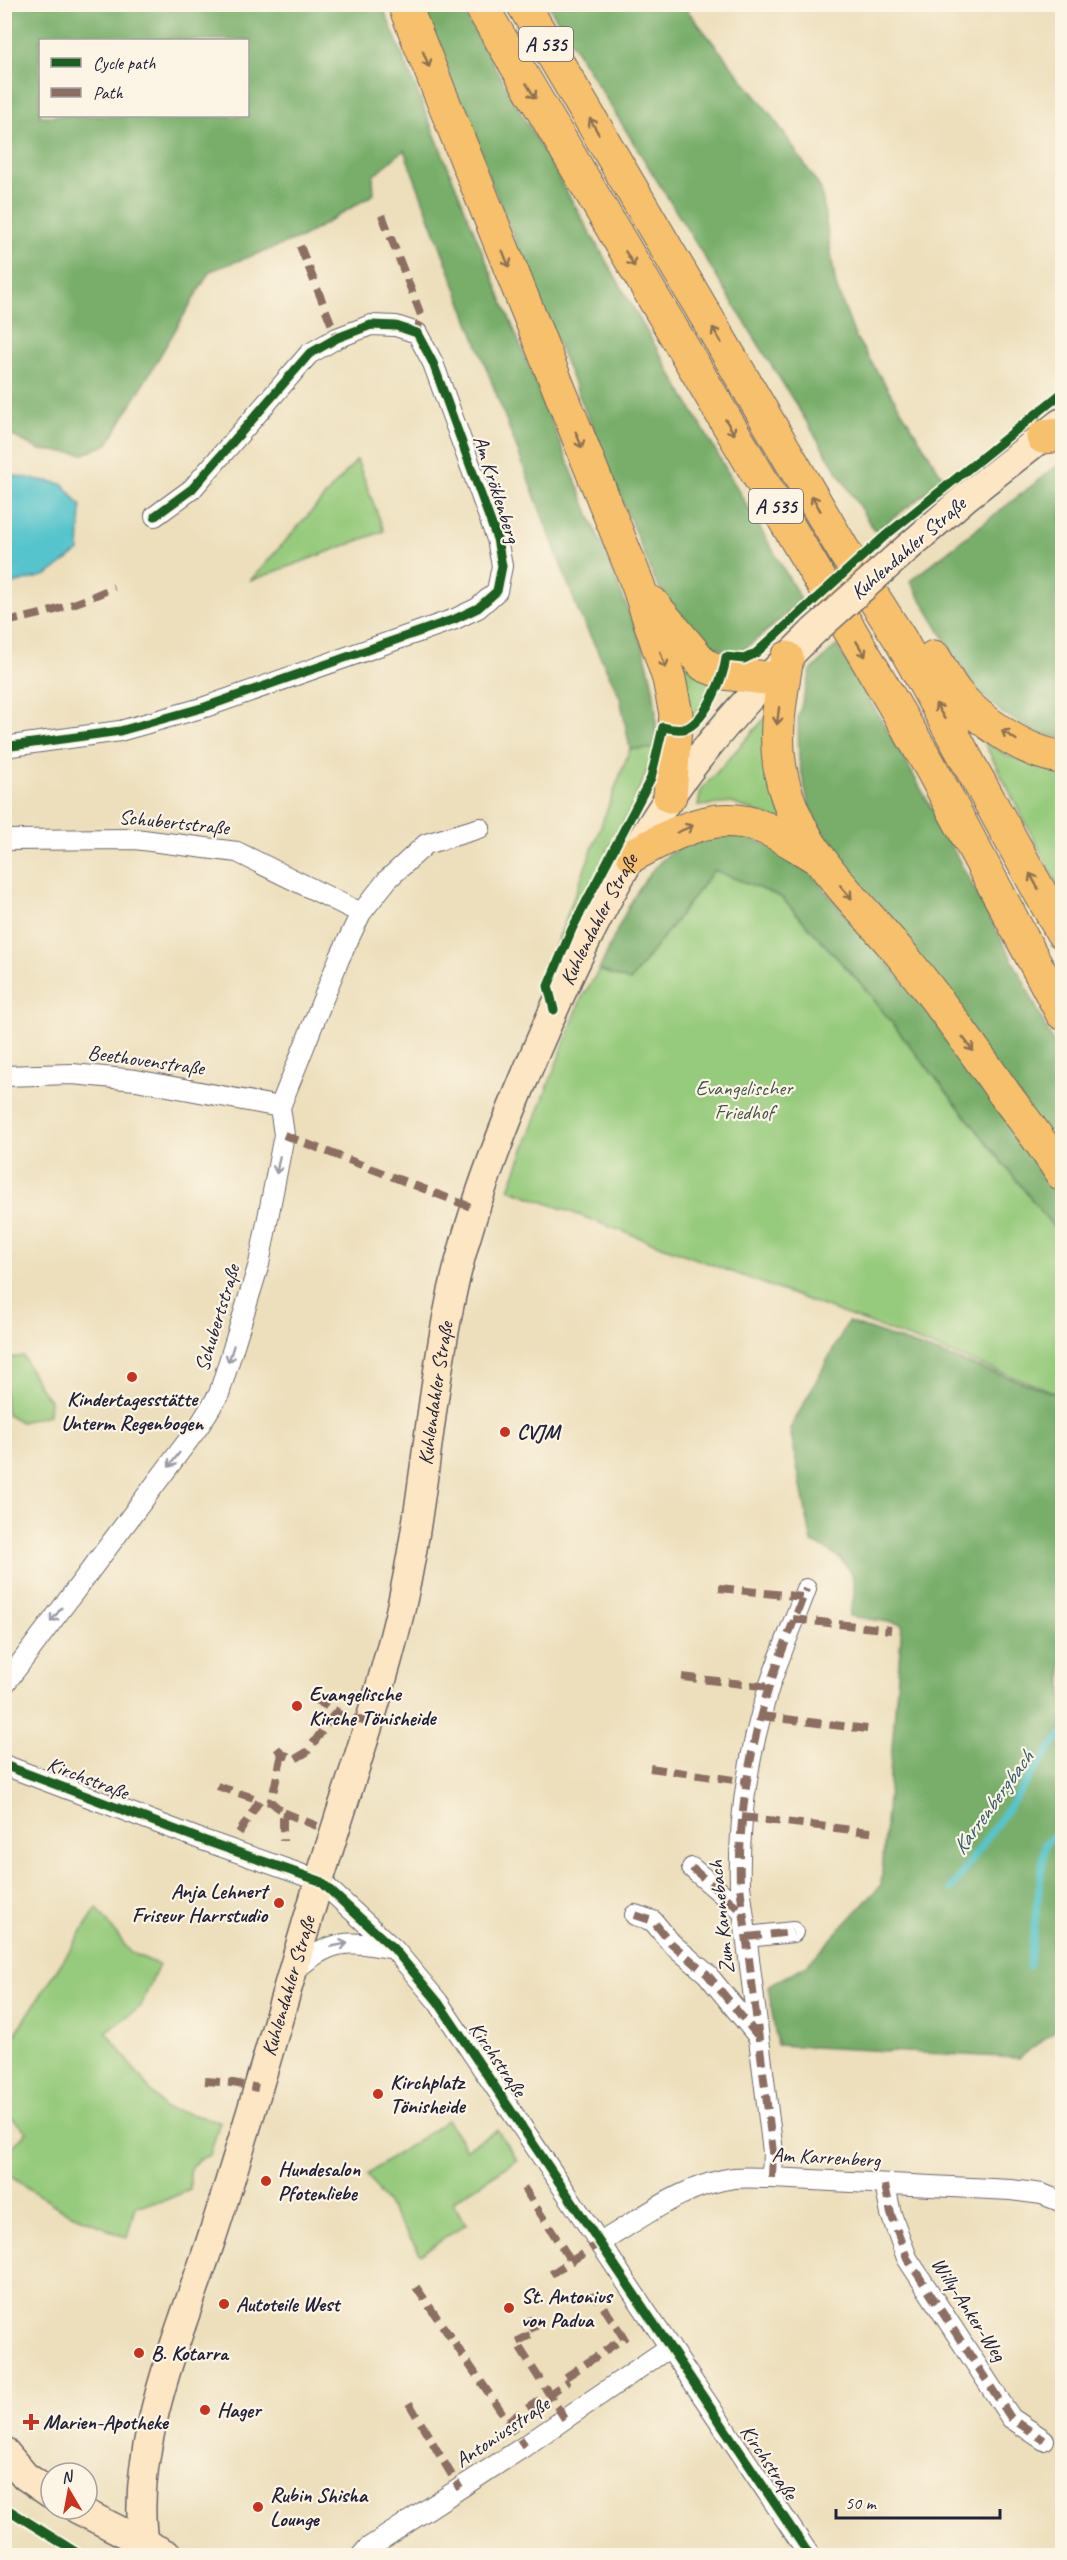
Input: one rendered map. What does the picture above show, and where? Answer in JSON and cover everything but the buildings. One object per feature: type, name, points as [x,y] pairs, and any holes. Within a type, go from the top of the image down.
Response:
[{"type":"highway","points":[[404,4],[638,585],[669,679],[676,714],[670,796]]},
{"type":"highway","name":"A 535","points":[[480,4],[930,766],[1062,1013]]},
{"type":"highway","name":"A 535","points":[[523,4],[845,553],[900,639],[1062,932]]},
{"type":"highway","points":[[845,553],[894,594],[956,693],[988,722],[1031,750],[1062,757]]},
{"type":"highway","points":[[638,585],[680,639],[704,665],[724,673],[776,668],[780,768],[786,794],[799,826],[817,858],[904,958],[1062,1174]]},
{"type":"highway","points":[[633,855],[685,828],[706,821],[740,820],[768,829],[817,858]]},
{"type":"main road","name":"Kuhlendahler Straße","points":[[144,2549],[142,2503],[145,2459],[158,2398],[228,2188],[292,1972],[375,1707],[400,1611],[447,1317],[476,1209],[518,1094],[554,1010],[609,898],[633,855],[670,796],[706,748],[776,668],[814,631],[966,497],[1056,431]]},
{"type":"main road","points":[[6,2458],[39,2486]]},
{"type":"main road","points":[[97,2521],[144,2549],[170,2556]]},
{"type":"street","name":"Am Kröklenberg","points":[[4,747],[120,731],[215,704],[437,625],[478,608],[498,591],[502,566],[497,539],[433,363],[417,333],[396,326],[371,325],[337,338],[309,354],[192,489],[155,516]]},
{"type":"street","name":"Schubertstraße","points":[[4,1685],[199,1426],[219,1394],[259,1264],[284,1135],[280,1107],[339,959],[361,913],[388,879],[426,844],[480,828]]},
{"type":"street","name":"Schubertstraße","points":[[4,840],[135,839],[237,852],[361,913]]},
{"type":"street","name":"Beethovenstraße","points":[[4,1076],[72,1074],[136,1080],[280,1107]]},
{"type":"street","name":"Zum Kannebach","points":[[772,2178],[773,2152],[743,1912],[739,1848],[752,1748],[769,1687],[806,1589]]},
{"type":"street","name":"Kirchstraße","points":[[4,1765],[200,1839],[320,1881],[394,1949],[438,2002],[810,2556]]},
{"type":"street","points":[[692,1868],[743,1912]]},
{"type":"street","points":[[635,1915],[653,1921],[670,1943],[707,1974],[757,2035]]},
{"type":"street","points":[[747,1937],[792,1932]]},
{"type":"street","points":[[292,1972],[306,1960],[340,1943],[362,1943],[394,1949]]},
{"type":"street","name":"Am Karrenberg","points":[[601,2242],[672,2199],[700,2187],[735,2178],[1011,2190],[1042,2194],[1062,2202]]},
{"type":"street","name":"Willy-Anker-Weg","points":[[885,2185],[891,2214],[907,2258],[1011,2418],[1044,2440]]},
{"type":"street","name":"Antoniusstraße","points":[[361,2556],[368,2548],[525,2446],[670,2347]]},
{"type":"green space","points":[[4,5],[382,5],[642,644],[654,696],[655,749],[630,749],[620,697],[579,613],[404,150],[373,176],[374,194],[301,238],[210,271],[108,444],[84,454],[40,450],[5,432]]},
{"type":"green space","points":[[440,5],[459,5],[802,601],[739,654],[710,645],[699,638],[681,619],[656,583],[424,18]]},
{"type":"green space","points":[[548,5],[683,5],[775,120],[821,189],[836,286],[855,336],[944,479],[875,532]]},
{"type":"green space","points":[[357,460],[384,531],[250,581]]},
{"type":"green space","points":[[1062,462],[1062,739],[1037,733],[1002,713],[972,685],[910,581]]},
{"type":"green space","points":[[837,645],[914,776],[1023,980],[1062,1061],[1062,1157],[835,858],[815,827],[799,760],[798,717],[811,671]]},
{"type":"green space","points":[[681,661],[719,686],[688,721]]},
{"type":"green space","points":[[766,717],[783,822],[732,803],[698,806],[701,790]]},
{"type":"green space","points":[[983,740],[1010,757],[1062,773],[1062,894]]},
{"type":"green space","points":[[630,749],[655,749],[635,801],[554,950]]},
{"type":"green space","points":[[731,832],[777,848],[811,874],[891,967],[972,1067],[1062,1203],[1062,1250],[1055,1229],[862,985],[781,897],[714,870],[630,981],[599,970],[623,917],[643,882],[656,867],[686,843]]},
{"type":"green space","name":"Evangelischer Friedhof","points":[[714,870],[781,897],[862,985],[1055,1229],[1062,1250],[1062,1395],[509,1189],[581,999],[599,970],[630,981]]},
{"type":"green space","points":[[848,1322],[1062,1396],[1062,2025],[1019,2058],[777,2045],[768,1986],[807,1965],[881,1885],[902,1624],[849,1616],[854,1595],[853,1579],[840,1559],[812,1543],[790,1429]]},
{"type":"green space","points":[[23,1356],[38,1385],[50,1400],[49,1415],[21,1422],[7,1414],[4,1359]]},
{"type":"green space","points":[[97,1908],[130,1952],[159,1965],[140,2007],[106,2032],[164,2108],[220,2121],[210,2155],[200,2159],[190,2169],[190,2190],[163,2201],[135,2206],[127,2238],[59,2208],[5,2173],[5,2154],[27,2132],[5,2112],[5,2050]]},
{"type":"green space","points":[[447,2120],[466,2149],[497,2130],[517,2160],[452,2202],[466,2224],[421,2254],[367,2175]]},
{"type":"water","points":[[5,474],[63,484],[81,506],[79,551],[47,575],[5,586]]},
{"type":"waterway","name":"Karrenbergbach","points":[[951,1889],[1062,1735]]},
{"type":"waterway","name":"Karrenbergbach","points":[[1029,1966],[1045,1844],[1062,1828]]},
{"type":"marked path","points":[[382,215],[421,315],[417,333],[419,336]]},
{"type":"marked path","points":[[300,246],[337,338]]},
{"type":"marked path","points":[[4,622],[60,608],[114,587]]},
{"type":"marked path","points":[[284,1135],[476,1209]]},
{"type":"marked path","points":[[719,1588],[803,1597]]},
{"type":"marked path","points":[[772,2178],[773,2152],[740,1886],[741,1836],[746,1785],[762,1711],[773,1675],[806,1589]]},
{"type":"marked path","points":[[793,1619],[891,1630]]},
{"type":"marked path","points":[[682,1677],[769,1687]]},
{"type":"marked path","points":[[314,1699],[336,1711],[335,1713],[370,1723]]},
{"type":"marked path","points":[[277,1748],[282,1754],[295,1759],[307,1752],[335,1713]]},
{"type":"marked path","points":[[761,1716],[875,1730]]},
{"type":"marked path","points":[[282,1754],[271,1802],[283,1812],[283,1841]]},
{"type":"marked path","points":[[650,1768],[748,1782]]},
{"type":"marked path","points":[[217,1786],[260,1800]]},
{"type":"marked path","points":[[239,1833],[260,1800],[271,1802]]},
{"type":"marked path","points":[[283,1812],[317,1826]]},
{"type":"marked path","points":[[742,1817],[878,1833]]},
{"type":"marked path","points":[[692,1868],[743,1912]]},
{"type":"marked path","points":[[635,1915],[653,1921],[671,1943],[707,1974],[757,2035]]},
{"type":"marked path","points":[[747,1937],[793,1932]]},
{"type":"marked path","points":[[205,2081],[258,2088]]},
{"type":"marked path","points":[[885,2185],[891,2214],[907,2258],[1011,2418],[1044,2440]]},
{"type":"marked path","points":[[524,2188],[571,2261]]},
{"type":"marked path","points":[[551,2274],[601,2242]]},
{"type":"marked path","points":[[416,2287],[525,2446]]},
{"type":"marked path","points":[[566,2377],[624,2338],[597,2297],[587,2296]]},
{"type":"marked path","points":[[527,2318],[536,2332],[516,2342],[565,2419]]},
{"type":"marked path","points":[[508,2421],[569,2381]]},
{"type":"marked path","points":[[409,2403],[460,2489]]},
{"type":"cycle path","points":[[4,747],[120,731],[205,707],[455,619],[478,608],[497,591],[502,566],[497,539],[433,363],[417,333],[396,326],[371,325],[337,338],[309,354],[192,489],[155,516]]},
{"type":"cycle path","points":[[554,1010],[548,986],[572,929],[651,778],[663,727],[681,729],[694,723],[713,697],[726,657],[744,659],[756,653],[885,536],[1062,393]]},
{"type":"cycle path","points":[[4,1765],[200,1839],[320,1881],[394,1949],[438,2002],[810,2556]]},
{"type":"cycle path","points":[[4,2507],[82,2556]]},
{"type":"place","name":"Kindertagesstätte Unterm Regenbogen","points":[[132,1377]]},
{"type":"place","name":"CVJM","points":[[505,1432]]},
{"type":"place","name":"Evangelische Kirche Tönisheide","points":[[297,1706]]},
{"type":"place","name":"Anja Lehnert Friseur Harrstudio","points":[[279,1903]]},
{"type":"place","name":"Kirchplatz Tönisheide","points":[[378,2094]]},
{"type":"place","name":"Hundesalon Pfotenliebe","points":[[266,2181]]},
{"type":"place","name":"Autoteile West","points":[[224,2304]]},
{"type":"place","name":"St. Antonius von Padua","points":[[509,2308]]},
{"type":"place","name":"B. Kotarra","points":[[139,2353]]},
{"type":"place","name":"Hager","points":[[205,2410]]},
{"type":"place","name":"Marien-Apotheke","points":[[31,2422]]},
{"type":"place","name":"Rubin Shisha Lounge","points":[[258,2507]]}]
